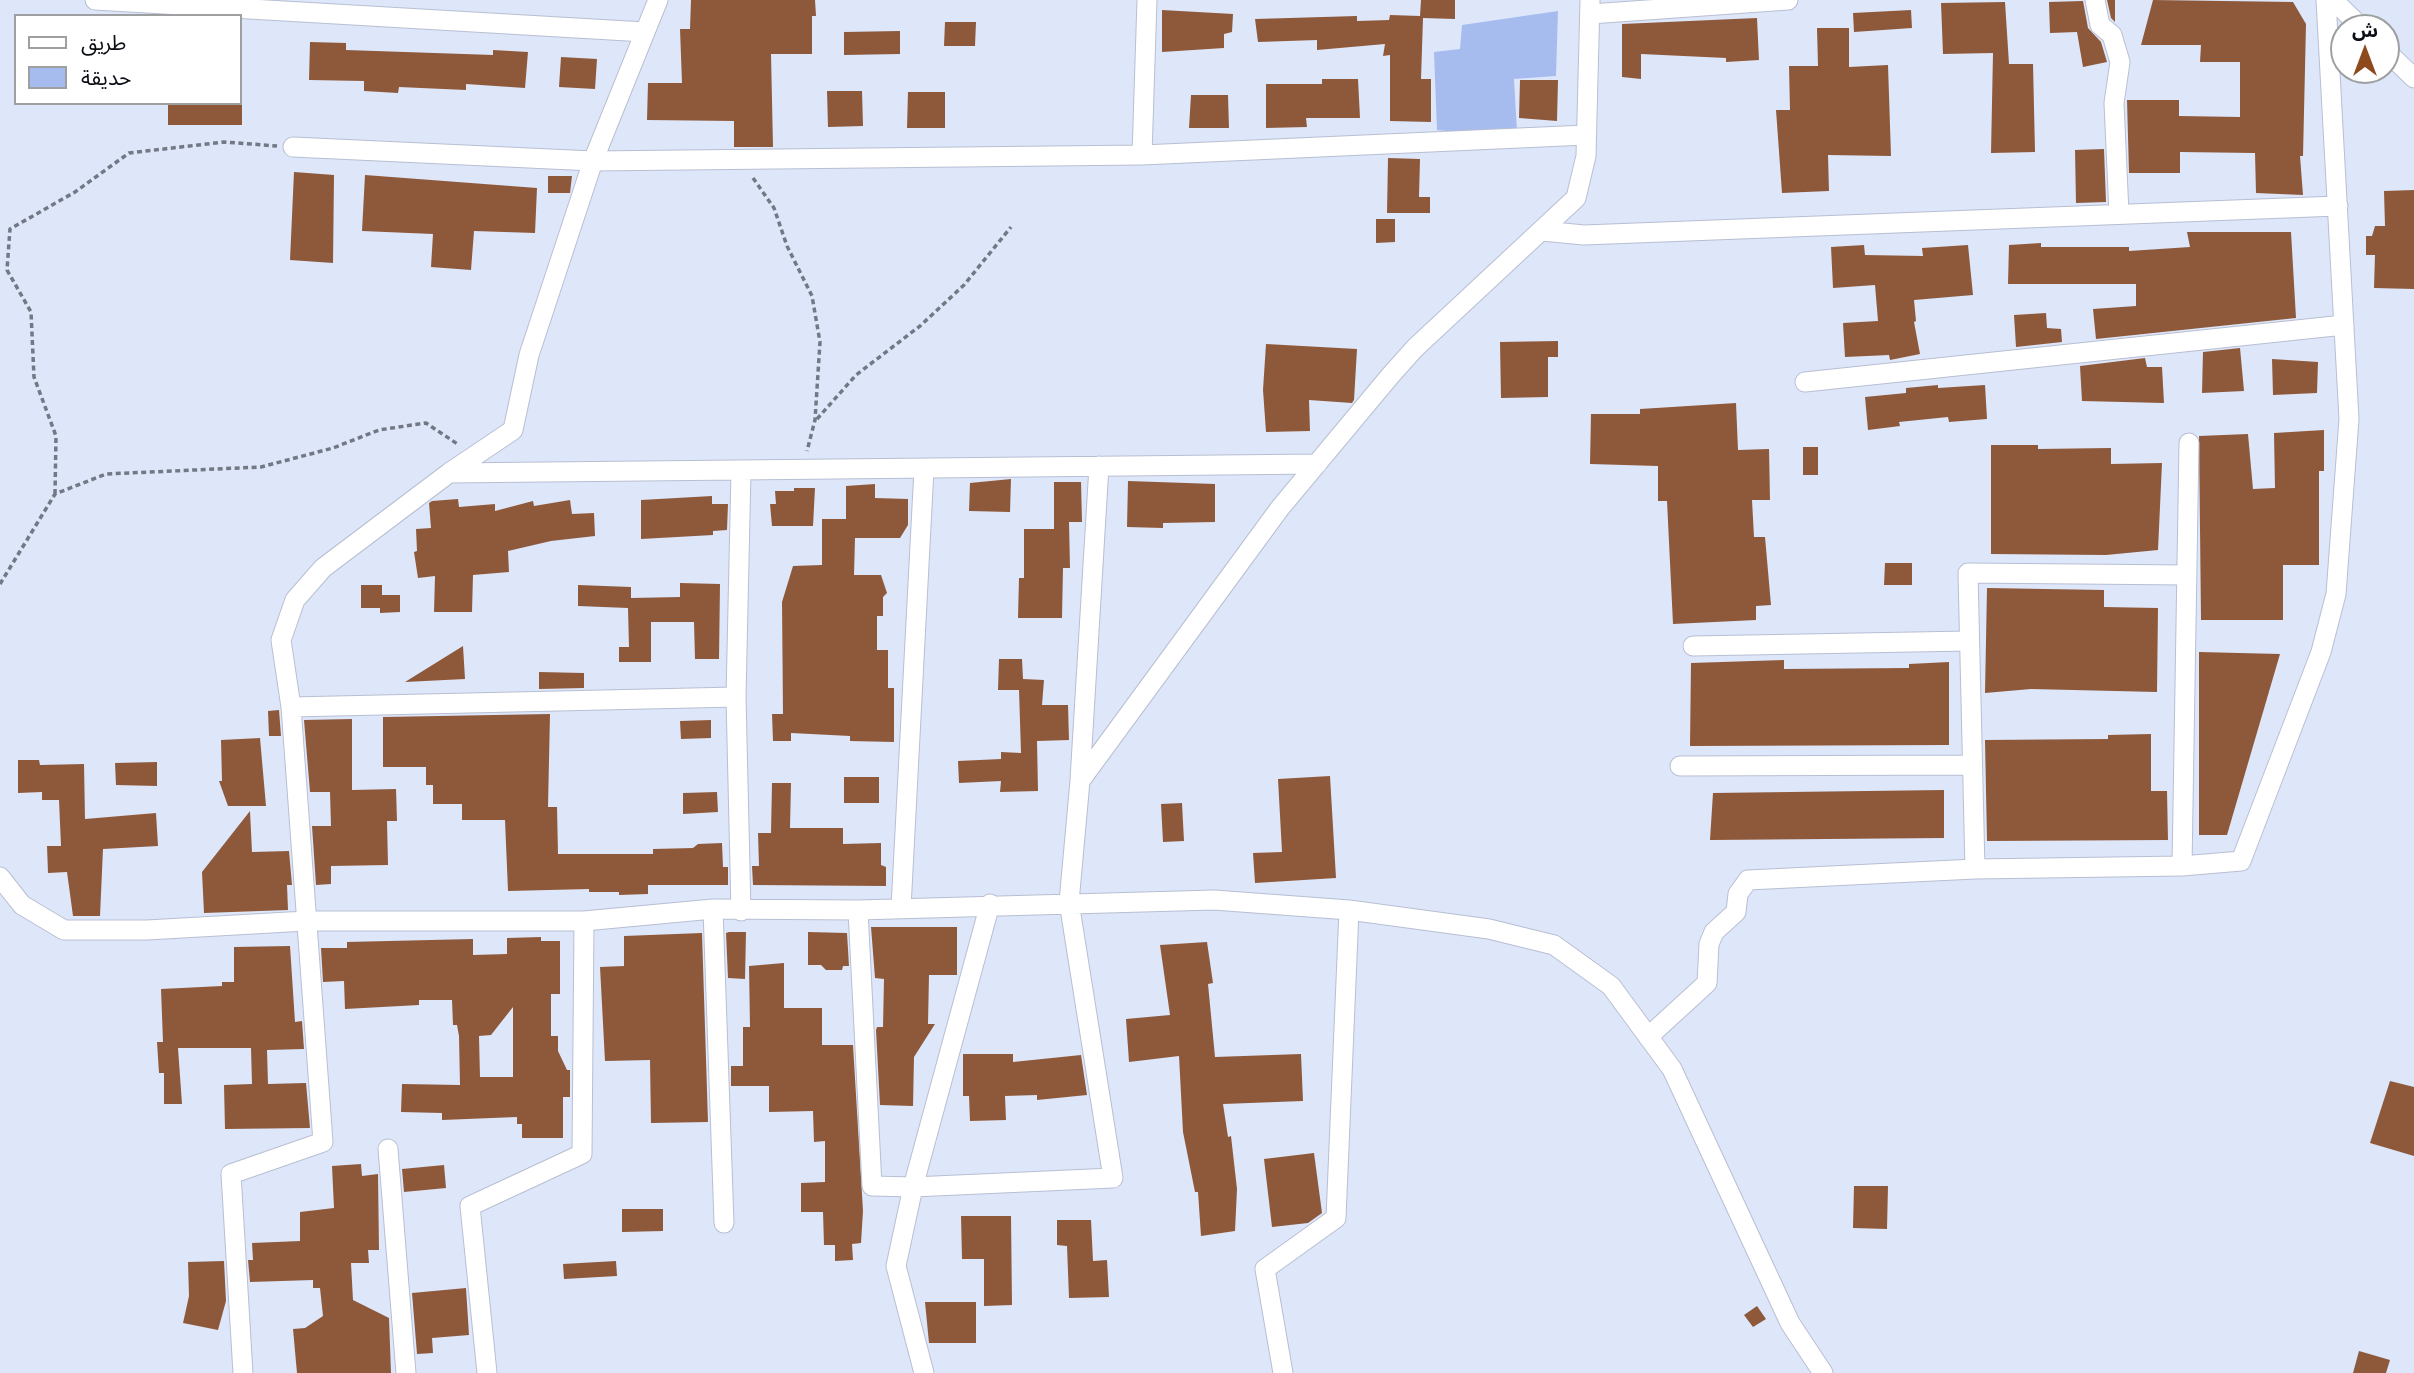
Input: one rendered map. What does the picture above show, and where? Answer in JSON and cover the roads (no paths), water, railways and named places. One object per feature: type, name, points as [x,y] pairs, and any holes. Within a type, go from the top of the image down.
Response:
[{"type":"street","points":[[95,0],[330,7],[645,32]]},
{"type":"street","points":[[243,1373],[231,1174],[323,1142],[291,706],[281,640],[295,600],[323,568],[449,473],[513,430],[529,355],[593,161],[658,0]]},
{"type":"street","points":[[1142,155],[1147,0]]},
{"type":"street","points":[[1080,781],[1280,508],[1415,348],[1576,198],[1586,156],[1590,7],[1788,0]]},
{"type":"street","points":[[2095,0],[2100,25],[2112,35],[2120,62],[2114,103],[2119,214]]},
{"type":"street","points":[[1648,1037],[1707,983],[1709,944],[1714,932],[1736,912],[1738,894],[1748,880],[1975,869],[2182,866],[2241,861],[2321,652],[2336,594],[2348,432],[2326,0]]},
{"type":"street","points":[[2333,0],[2348,14]]},
{"type":"street","points":[[2400,64],[2414,78]]},
{"type":"street","points":[[293,147],[593,161],[743,160],[1142,155],[1586,135]]},
{"type":"street","points":[[1542,231],[1584,235],[2337,206]]},
{"type":"street","points":[[1805,382],[2344,325]]},
{"type":"street","points":[[2182,866],[2189,443]]},
{"type":"street","points":[[449,473],[1317,464]]},
{"type":"street","points":[[858,910],[872,1186],[913,1187],[1113,1178],[1069,902],[1080,781],[1099,466]]},
{"type":"street","points":[[901,908],[924,469]]},
{"type":"street","points":[[740,471],[736,697],[741,911]]},
{"type":"street","points":[[1975,869],[1968,573],[2187,575]]},
{"type":"street","points":[[1693,646],[1969,641]]},
{"type":"street","points":[[291,706],[736,697]]},
{"type":"street","points":[[1680,766],[1972,765]]},
{"type":"street","points":[[0,877],[22,905],[64,930],[147,930],[306,921],[584,921],[713,909],[858,910],[990,904],[1214,900],[1349,910],[1489,929],[1554,945],[1611,986],[1672,1069],[1790,1324],[1823,1373]]},
{"type":"street","points":[[924,1373],[896,1266],[913,1187],[990,904]]},
{"type":"street","points":[[713,909],[724,1223]]},
{"type":"street","points":[[1283,1373],[1265,1269],[1336,1219],[1349,910]]},
{"type":"street","points":[[487,1373],[470,1206],[582,1154],[584,921]]},
{"type":"street","points":[[388,1149],[406,1373]]}]
